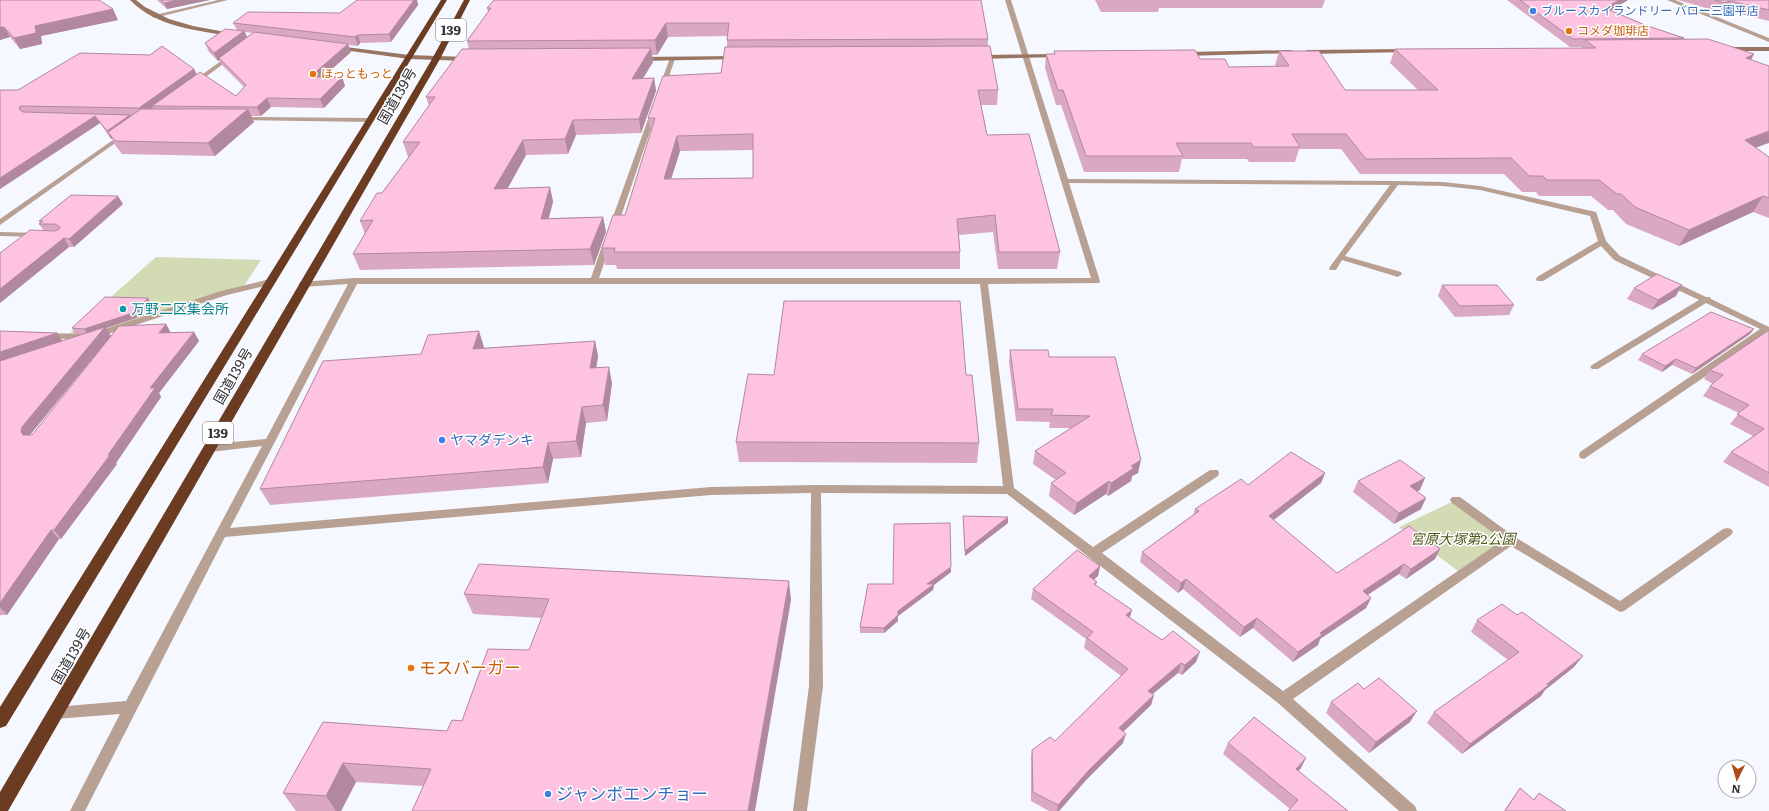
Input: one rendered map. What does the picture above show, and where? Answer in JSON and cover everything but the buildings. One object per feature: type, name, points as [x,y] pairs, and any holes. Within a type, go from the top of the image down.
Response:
[{"type":"highway","name":"国道139号","points":[[0,721],[444,0]]},
{"type":"highway","name":"国道139号","points":[[0,808],[303,284],[436,59],[467,0]]},
{"type":"street","points":[[132,0],[154,16],[177,24],[201,30],[240,36]]},
{"type":"street","points":[[154,16],[225,0]]},
{"type":"street","points":[[303,284],[354,281],[1096,281],[1027,56],[1008,0]]},
{"type":"street","points":[[1670,0],[1769,40]]},
{"type":"street","points":[[332,47],[409,57],[475,59]]},
{"type":"street","points":[[1714,49],[1769,49]]},
{"type":"street","points":[[188,87],[237,51]]},
{"type":"street","points":[[1181,54],[1415,51]]},
{"type":"street","points":[[972,57],[1065,56]]},
{"type":"street","points":[[633,59],[743,58]]},
{"type":"street","points":[[594,281],[672,59]]},
{"type":"street","points":[[231,119],[370,120]]},
{"type":"street","points":[[0,223],[133,128]]},
{"type":"street","points":[[1066,181],[1396,183],[1443,184],[1480,188],[1593,214],[1602,242],[1617,258],[1768,329],[1584,455]]},
{"type":"street","points":[[1333,268],[1396,183]]},
{"type":"street","points":[[0,234],[45,235]]},
{"type":"street","points":[[1540,279],[1602,242]]},
{"type":"street","points":[[1340,257],[1398,274]]},
{"type":"street","points":[[77,811],[268,442],[354,281]]},
{"type":"street","points":[[68,345],[224,293],[270,282]]},
{"type":"street","points":[[984,282],[1008,490]]},
{"type":"street","points":[[1595,368],[1707,299]]},
{"type":"street","points":[[116,338],[125,326]]},
{"type":"street","points":[[37,335],[90,338]]},
{"type":"street","points":[[209,448],[268,442]]},
{"type":"street","points":[[1093,553],[1214,473]]},
{"type":"street","points":[[221,533],[711,491],[816,489],[1008,490],[1284,699],[1410,811]]},
{"type":"street","points":[[800,811],[816,686],[816,489]]},
{"type":"street","points":[[1456,500],[1511,540],[1620,607],[1727,532]]},
{"type":"street","points":[[1284,699],[1511,540]]},
{"type":"street","points":[[55,713],[130,707]]},
{"type":"green space","points":[[156,257],[261,260],[242,289],[90,338],[67,336]]},
{"type":"green space","name":"宮原大塚第2公園","points":[[1456,500],[1511,540],[1462,574],[1399,527]]},
{"type":"place","name":"ブルースカイランドリー バロー三園平店","points":[[1533,11]]},
{"type":"place","name":"コメダ珈琲店","points":[[1569,31]]},
{"type":"place","name":"ほっともっと","points":[[313,74]]},
{"type":"place","name":"万野二区集会所","points":[[123,309]]},
{"type":"place","name":"ヤマダデンキ","points":[[442,440]]},
{"type":"place","name":"モスバーガー","points":[[411,668]]},
{"type":"place","name":"ジャンボエンチョー","points":[[548,794]]}]
